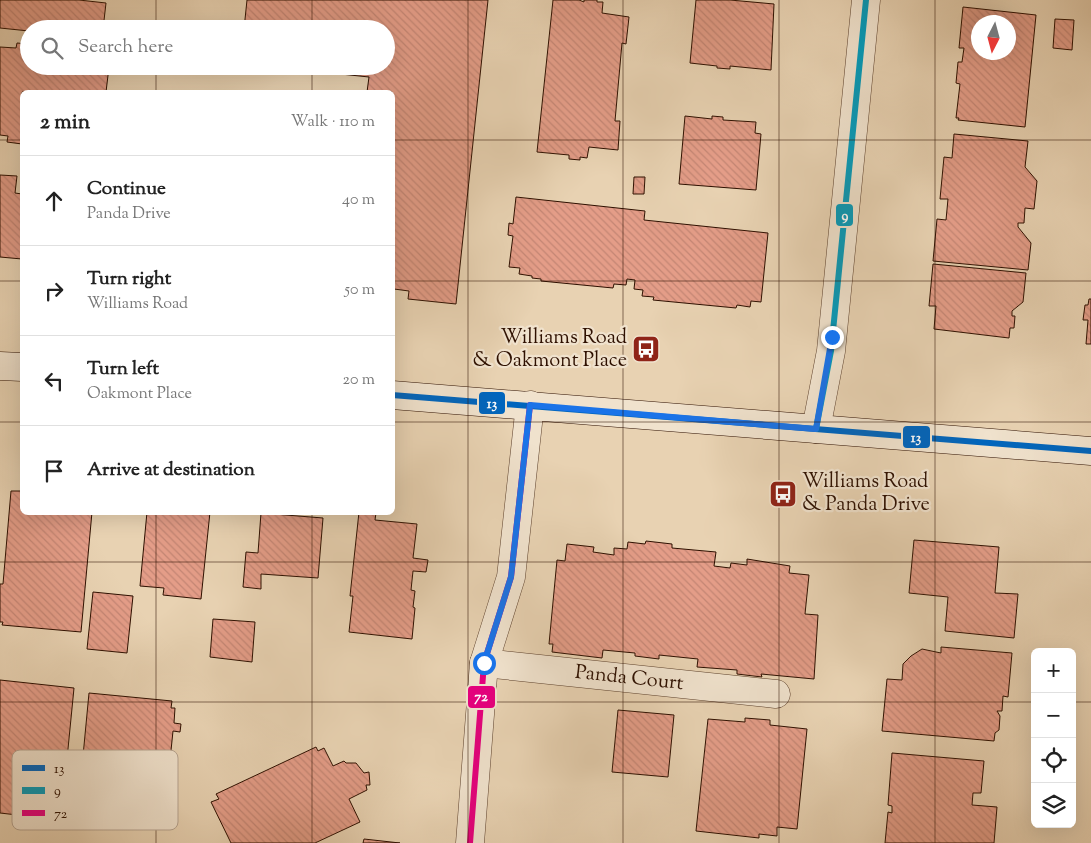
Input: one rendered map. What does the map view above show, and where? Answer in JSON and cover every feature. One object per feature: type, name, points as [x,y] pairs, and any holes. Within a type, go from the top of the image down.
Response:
[{"type":"street","points":[[816,429],[831,351],[866,0]]},
{"type":"street","points":[[0,366],[20,367]]},
{"type":"street","points":[[395,395],[1091,451]]},
{"type":"street","points":[[470,843],[484,663],[511,577],[530,405]]},
{"type":"street","name":"Panda Court","points":[[484,663],[776,694]]},
{"type":"building","points":[[0,0],[79,0],[106,3],[104,20],[20,20],[20,30],[0,28]]},
{"type":"building","points":[[247,0],[488,0],[456,304],[408,299],[409,291],[395,289],[395,90],[367,90],[369,77],[350,75],[395,75],[395,20],[245,20]]},
{"type":"building","points":[[553,0],[579,0],[584,2],[584,0],[597,0],[597,2],[603,2],[602,13],[629,17],[626,44],[622,43],[615,121],[620,121],[618,150],[589,147],[587,158],[580,157],[580,160],[569,159],[569,155],[537,152]]},
{"type":"building","points":[[696,0],[730,0],[774,4],[771,70],[730,66],[730,69],[717,68],[717,66],[690,63]]},
{"type":"building","points":[[963,7],[1036,15],[1025,127],[958,120],[959,118],[956,118],[960,84],[956,83],[958,62],[962,62],[964,48],[959,48]]},
{"type":"building","points":[[1055,19],[1074,20],[1072,50],[1053,48]]},
{"type":"building","points":[[17,43],[20,43],[20,75],[108,75],[106,90],[20,90],[20,144],[7,142],[8,136],[0,135],[0,47],[16,48]]},
{"type":"building","points":[[685,116],[712,119],[712,116],[723,117],[723,120],[756,122],[755,133],[761,134],[756,190],[679,184]]},
{"type":"building","points":[[954,134],[1028,141],[1025,167],[1037,181],[1034,209],[1025,208],[1024,223],[1018,223],[1018,227],[1031,243],[1028,270],[933,261],[937,219],[946,220],[948,199],[940,199],[944,157],[952,158]]},
{"type":"building","points":[[0,175],[17,176],[15,193],[20,194],[20,259],[0,257]]},
{"type":"building","points":[[634,177],[645,177],[644,194],[633,194]]},
{"type":"building","points":[[516,197],[645,211],[644,220],[768,233],[761,302],[751,301],[750,307],[737,305],[736,308],[653,300],[654,297],[642,296],[643,290],[634,289],[635,280],[627,279],[626,285],[614,284],[613,288],[541,281],[541,279],[532,278],[532,276],[519,274],[520,268],[509,267],[513,236],[508,235],[509,223],[513,224]]},
{"type":"building","points":[[933,264],[1026,273],[1023,302],[1012,311],[1012,316],[1015,316],[1014,328],[1010,328],[1009,338],[934,329],[936,306],[929,306]]},
{"type":"building","points":[[1089,299],[1091,299],[1091,344],[1086,344],[1088,320],[1083,320],[1085,305],[1088,305]]},
{"type":"building","points":[[11,491],[20,491],[20,515],[92,515],[81,632],[2,625],[3,622],[0,622],[0,584],[3,584]]},
{"type":"building","points":[[147,515],[210,515],[201,599],[163,595],[164,588],[140,586]]},
{"type":"building","points":[[261,515],[323,518],[318,578],[261,574],[261,589],[243,587],[246,552],[258,553]]},
{"type":"building","points":[[359,515],[376,515],[375,520],[417,524],[413,558],[428,560],[426,572],[413,571],[411,590],[415,591],[413,607],[415,608],[412,639],[349,632],[353,596],[350,596]]},
{"type":"building","points":[[914,540],[999,547],[995,593],[1018,594],[1014,638],[945,631],[948,597],[909,593]]},
{"type":"building","points":[[646,541],[672,544],[672,548],[716,552],[714,566],[730,568],[731,563],[747,565],[747,559],[790,566],[789,573],[809,575],[805,614],[818,615],[814,679],[761,674],[762,677],[737,674],[737,670],[697,667],[698,659],[659,655],[659,659],[635,656],[635,653],[603,650],[602,658],[552,652],[553,644],[549,644],[557,560],[565,561],[567,544],[594,547],[593,552],[614,555],[614,548],[627,549],[628,542],[645,544]]},
{"type":"building","points":[[93,592],[133,596],[127,653],[87,649]]},
{"type":"building","points":[[213,619],[255,622],[252,662],[210,657]]},
{"type":"building","points":[[941,647],[1012,653],[1008,697],[1003,696],[1002,711],[997,711],[1000,716],[999,730],[995,733],[994,741],[882,731],[887,679],[902,680],[903,664],[911,656],[922,649],[941,653]]},
{"type":"building","points":[[0,680],[74,688],[68,750],[12,750],[12,814],[0,813]]},
{"type":"building","points":[[89,693],[172,701],[171,708],[175,708],[174,723],[181,724],[180,732],[173,731],[171,750],[84,750]]},
{"type":"building","points":[[618,710],[674,715],[668,777],[612,772]]},
{"type":"building","points":[[745,718],[770,720],[770,725],[807,729],[797,829],[777,827],[777,836],[759,834],[759,838],[696,831],[708,719],[745,722]]},
{"type":"building","points":[[316,747],[318,751],[324,748],[333,766],[344,761],[346,763],[356,763],[364,773],[369,772],[370,785],[366,785],[367,790],[349,799],[360,822],[315,843],[231,843],[211,802],[219,799],[216,794]]},
{"type":"building","points":[[892,753],[984,761],[981,793],[973,793],[972,805],[997,807],[994,843],[885,843],[888,812],[892,813],[892,806],[888,805]]},
{"type":"building","points":[[364,839],[400,843],[363,843]]},
{"type":"transit line","name":"9","points":[[816,429],[831,351],[866,0]]},
{"type":"transit line","name":"13","points":[[395,395],[1091,451]]},
{"type":"transit line","name":"72","points":[[470,843],[484,663],[511,577],[530,405]]},
{"type":"place","name":"Williams Road & Oakmont Place","points":[[646,349]]},
{"type":"place","name":"Williams Road & Panda Drive","points":[[783,494]]},
{"type":"route","points":[[484,663],[511,577],[530,405],[816,429],[832,337]]}]
